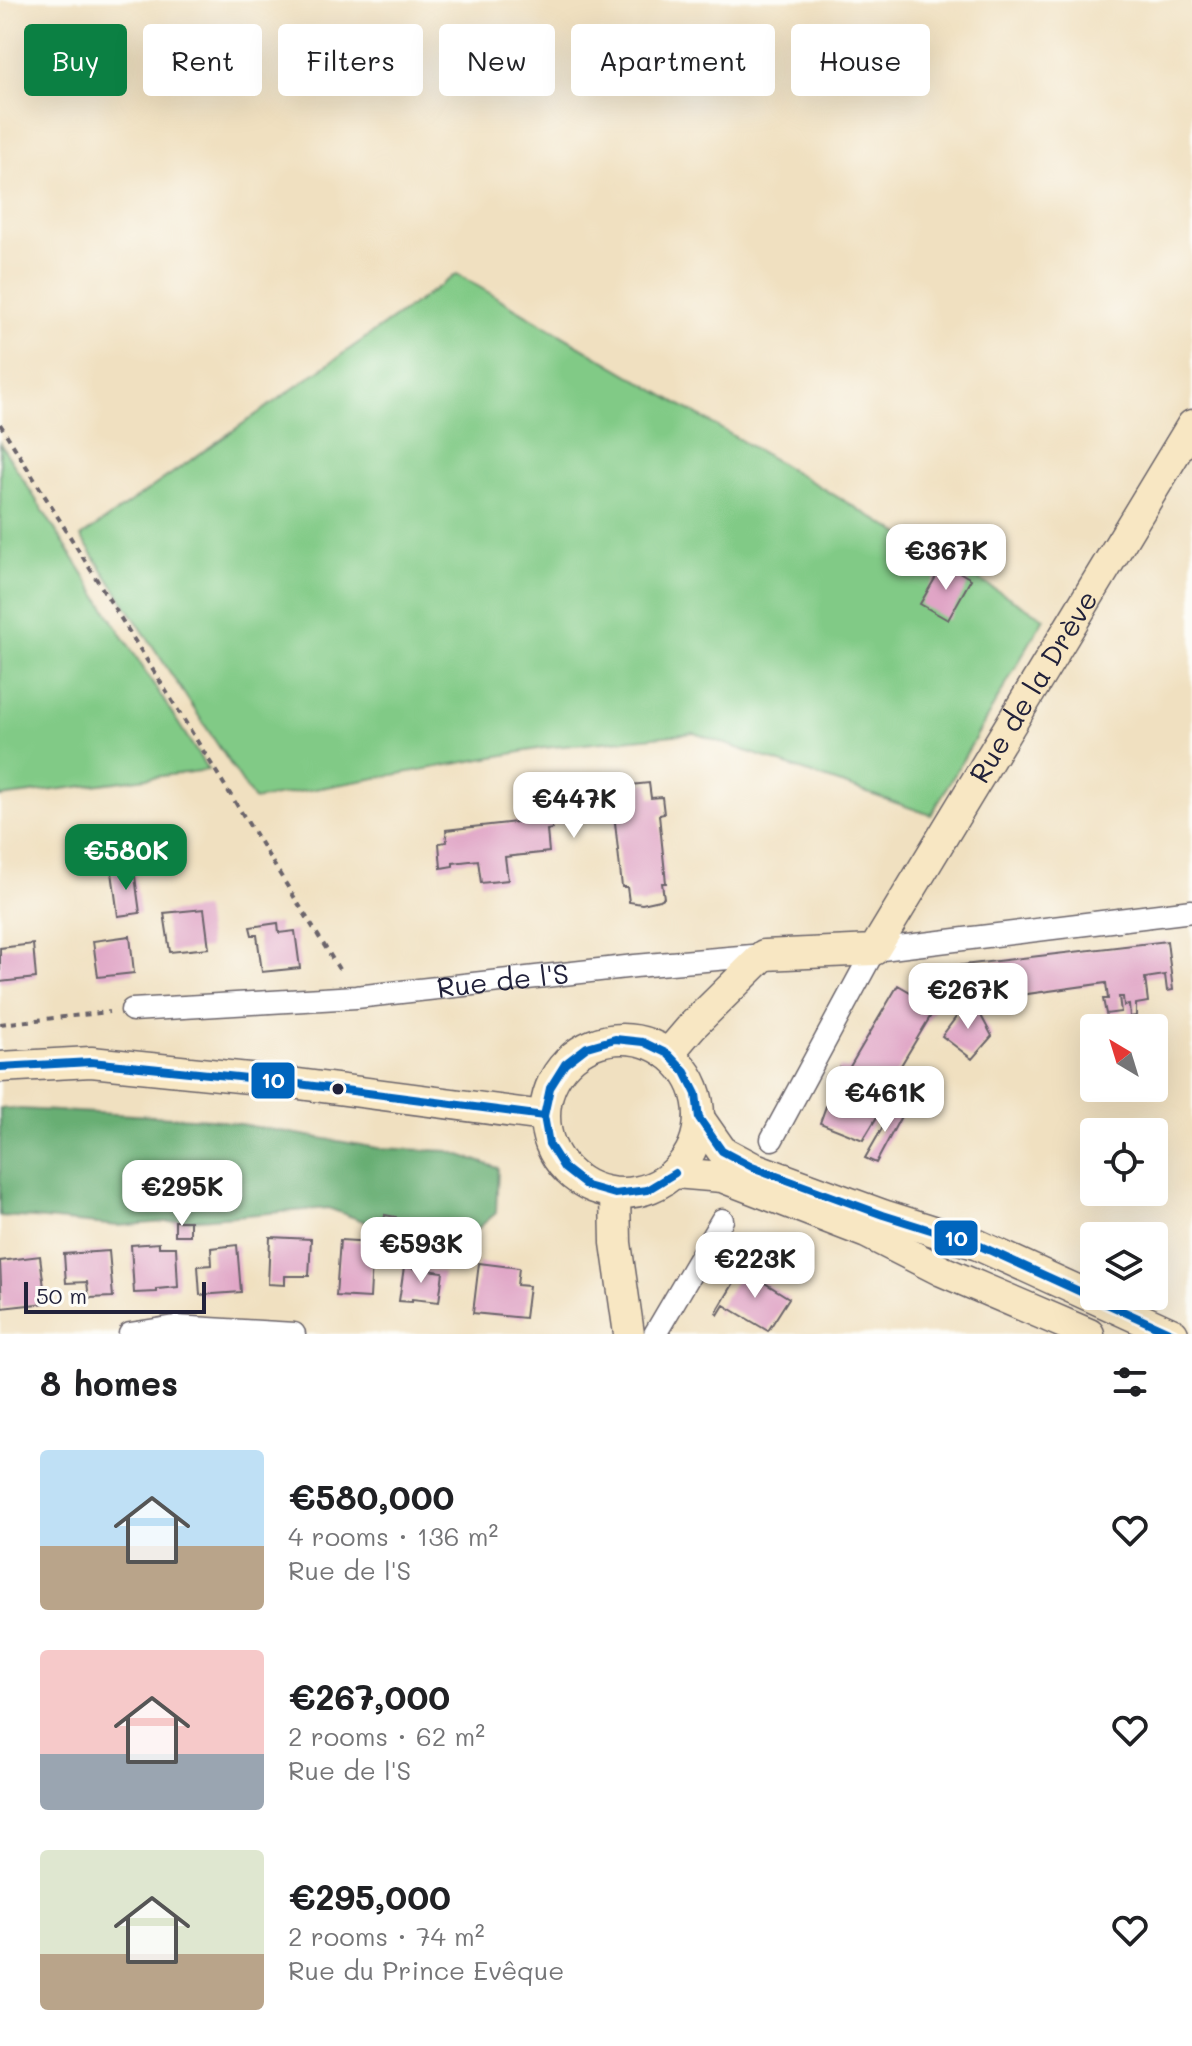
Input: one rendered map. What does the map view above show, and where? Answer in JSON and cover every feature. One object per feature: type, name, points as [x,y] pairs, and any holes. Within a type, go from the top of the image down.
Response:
[{"type":"main road","name":"Rue de la Drève","points":[[874,950],[1192,425]]},
{"type":"main road","name":"Rue de l'S","points":[[764,955],[874,950]]},
{"type":"main road","points":[[668,1054],[764,955]]},
{"type":"main road","points":[[615,1039],[643,1042],[668,1054],[685,1072],[696,1094],[699,1118],[692,1148],[675,1173],[647,1190],[615,1194],[587,1186],[564,1168],[549,1144],[544,1116],[550,1088],[565,1064],[587,1047],[615,1039]]},
{"type":"main road","points":[[0,1067],[91,1062],[268,1080],[544,1116]]},
{"type":"main road","points":[[699,1118],[722,1151],[752,1167],[883,1215],[978,1245],[1173,1334]]},
{"type":"main road","points":[[675,1173],[722,1177],[853,1227],[942,1271],[1089,1334]]},
{"type":"main road","points":[[615,1194],[616,1243],[629,1334]]},
{"type":"street","name":"Rue de l'S","points":[[874,950],[1192,911]]},
{"type":"street","points":[[772,1139],[874,950]]},
{"type":"street","name":"Rue de l'S","points":[[132,1010],[356,997],[764,955]]},
{"type":"street","points":[[655,1334],[722,1220]]},
{"type":"street","points":[[130,1334],[175,1327],[294,1334]]},
{"type":"path","points":[[0,424],[356,997]]},
{"type":"path","points":[[0,1024],[132,1010]]},
{"type":"green space","points":[[457,274],[1044,618],[931,815],[694,733],[543,748],[254,800],[81,537]]},
{"type":"green space","points":[[0,443],[208,770],[0,797]]},
{"type":"green space","points":[[0,1108],[211,1119],[378,1148],[449,1151],[498,1168],[496,1213],[476,1230],[406,1237],[328,1208],[118,1226],[0,1216]]},
{"type":"building","points":[[944,563],[971,579],[948,620],[920,604]]},
{"type":"building","points":[[649,783],[651,798],[662,797],[664,814],[659,815],[666,883],[662,883],[664,898],[660,900],[642,904],[629,902],[627,887],[622,887],[614,813],[552,824],[552,829],[547,830],[549,852],[505,857],[508,880],[481,883],[478,860],[441,868],[439,843],[447,842],[446,830],[572,812],[570,796],[613,794],[612,787]]},
{"type":"building","points":[[91,828],[95,863],[84,864],[80,829]]},
{"type":"building","points":[[116,831],[118,845],[109,845],[107,832]]},
{"type":"building","points":[[134,869],[140,913],[118,916],[112,872]]},
{"type":"building","points":[[204,909],[209,948],[170,952],[164,913]]},
{"type":"building","points":[[278,923],[279,933],[295,931],[300,968],[262,972],[257,935],[252,935],[250,927]]},
{"type":"building","points":[[130,936],[134,973],[98,977],[93,941]]},
{"type":"building","points":[[1167,941],[1173,990],[1167,991],[1165,975],[1145,978],[1148,1002],[1136,1004],[1136,1014],[1130,1014],[1129,1005],[1124,1006],[1123,997],[1119,997],[1121,1012],[1106,1014],[1103,999],[1108,999],[1106,983],[1020,995],[1019,987],[970,994],[954,966]]},
{"type":"building","points":[[33,944],[36,978],[0,982],[0,948]]},
{"type":"building","points":[[898,985],[936,1007],[891,1082],[883,1100],[886,1102],[863,1140],[820,1123],[840,1067],[848,1070]]},
{"type":"building","points":[[971,997],[992,1036],[972,1059],[942,1036]]},
{"type":"building","points":[[902,1102],[907,1105],[876,1163],[865,1158],[892,1111],[895,1113]]},
{"type":"building","points":[[385,1215],[396,1217],[393,1244],[381,1242]]},
{"type":"building","points":[[175,1221],[190,1221],[190,1235],[175,1235]]},
{"type":"building","points":[[270,1237],[311,1239],[309,1276],[285,1276],[285,1285],[268,1284]]},
{"type":"building","points":[[340,1240],[373,1242],[370,1298],[336,1296]]},
{"type":"building","points":[[159,1243],[159,1247],[176,1247],[178,1287],[134,1293],[131,1245]]},
{"type":"building","points":[[237,1245],[241,1292],[200,1295],[198,1266],[212,1265],[211,1248]]},
{"type":"building","points":[[109,1251],[113,1297],[89,1298],[87,1282],[66,1283],[64,1254]]},
{"type":"building","points":[[40,1256],[46,1303],[2,1308],[0,1261]]},
{"type":"building","points":[[479,1263],[519,1268],[517,1285],[529,1286],[525,1318],[473,1313]]},
{"type":"building","points":[[404,1267],[443,1272],[439,1302],[399,1301]]},
{"type":"building","points":[[742,1269],[789,1298],[768,1331],[724,1305],[718,1315],[716,1313]]},
{"type":"transit line","name":"10","points":[[675,1173],[647,1190],[615,1194],[587,1186],[564,1168],[549,1144],[544,1116],[550,1088],[565,1064],[587,1047],[615,1039],[643,1042],[668,1054],[685,1072],[696,1094],[699,1118],[722,1151],[752,1167],[883,1215],[978,1245],[1173,1334]]},
{"type":"transit line","name":"10","points":[[0,1067],[91,1062],[268,1080],[544,1116]]}]
